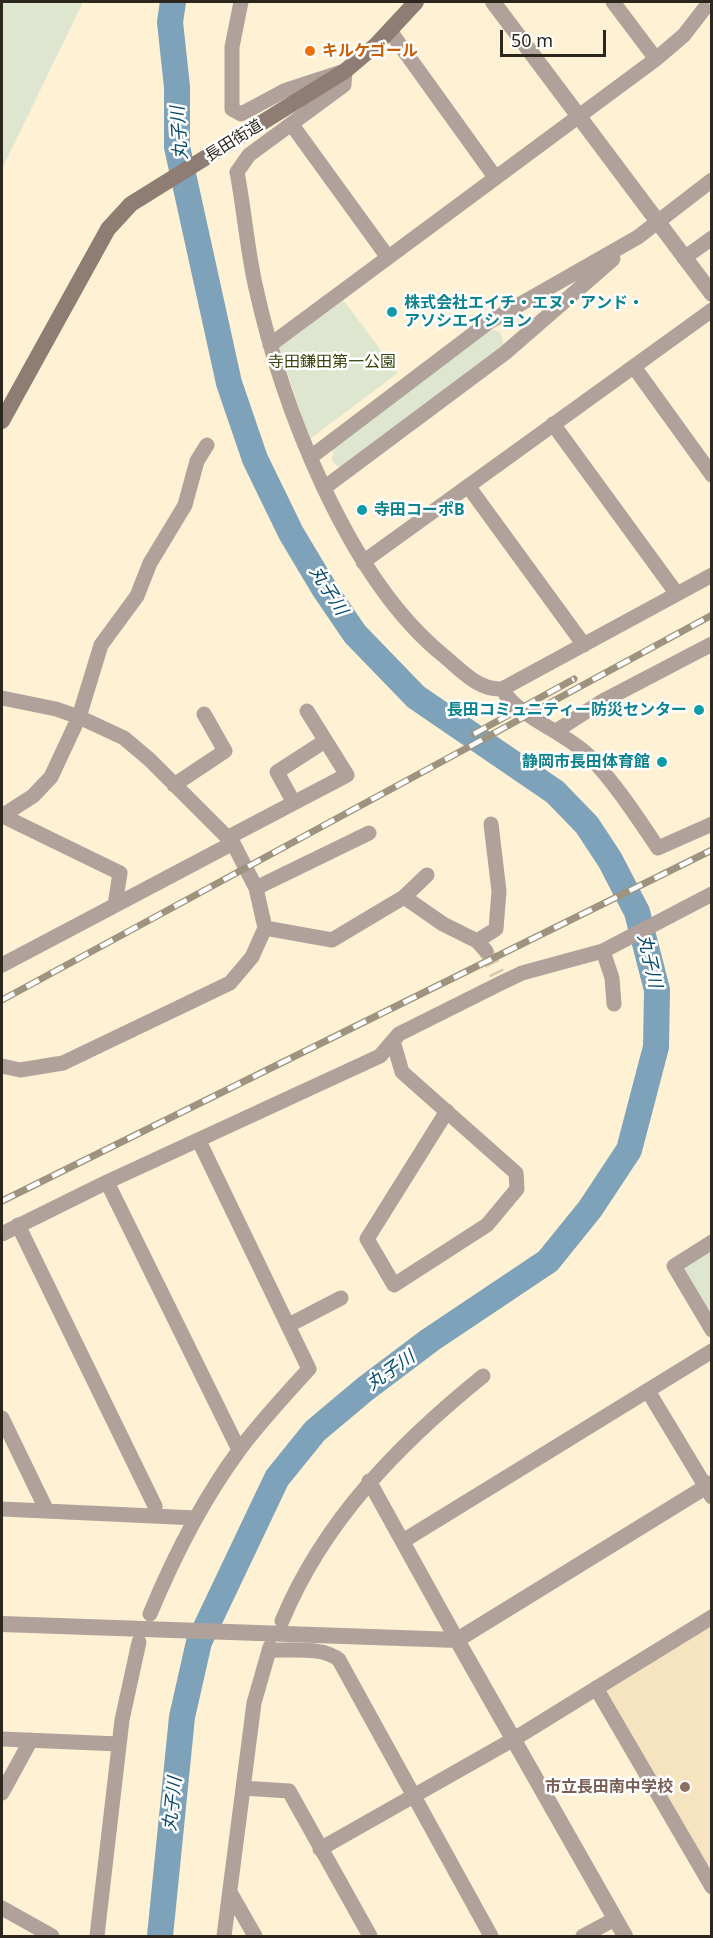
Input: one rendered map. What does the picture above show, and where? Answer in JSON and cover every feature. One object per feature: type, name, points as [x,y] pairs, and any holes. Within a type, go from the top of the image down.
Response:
[{"type":"main road","name":"長田街道","points":[[2,421],[108,229],[132,204],[345,71],[390,31],[416,2]]},
{"type":"street","points":[[241,2],[232,47],[232,110],[242,114],[284,91],[345,71],[344,85],[249,155],[237,172],[255,283],[270,345],[324,488],[363,562],[382,590],[414,627],[488,690],[502,689],[711,575]]},
{"type":"street","points":[[493,2],[711,294]]},
{"type":"street","points":[[613,2],[656,59]]},
{"type":"street","points":[[270,345],[387,256],[656,59],[684,35],[705,4]]},
{"type":"street","points":[[390,31],[495,177]]},
{"type":"street","points":[[292,125],[387,256]]},
{"type":"street","points":[[324,488],[505,353],[638,237],[711,180]]},
{"type":"street","points":[[311,457],[489,322],[638,237]]},
{"type":"street","points":[[684,258],[711,238]]},
{"type":"street","points":[[363,562],[711,310]]},
{"type":"street","points":[[634,367],[711,475]]},
{"type":"street","points":[[553,424],[677,594]]},
{"type":"street","points":[[2,816],[33,796],[51,777],[79,717],[94,659],[101,645],[137,596],[150,563],[185,505],[197,461],[207,445]]},
{"type":"street","points":[[468,486],[584,645]]},
{"type":"street","points":[[556,731],[602,702],[711,644]]},
{"type":"street","points":[[502,689],[513,704],[556,731],[588,755],[658,848],[711,824]]},
{"type":"street","points":[[2,698],[56,709],[124,738],[230,840],[256,888],[265,928],[252,957],[230,983],[63,1063],[20,1070],[2,1066]]},
{"type":"street","points":[[2,965],[115,905],[347,775],[307,711]]},
{"type":"street","points":[[174,785],[225,751],[204,714]]},
{"type":"street","points":[[294,803],[277,772],[325,741]]},
{"type":"street","points":[[2,816],[120,873],[115,905]]},
{"type":"street","points":[[404,897],[443,924],[482,946],[496,929],[500,891],[491,824]]},
{"type":"street","points":[[256,888],[369,833]]},
{"type":"street","points":[[265,928],[332,940],[404,897],[427,875]]},
{"type":"street","points":[[2,1234],[107,1182],[380,1056],[399,1034],[499,979],[605,950],[711,894]]},
{"type":"street","points":[[605,950],[612,978],[614,1004]]},
{"type":"street","points":[[393,1041],[402,1072],[447,1111],[516,1173],[517,1189],[487,1225],[394,1286],[367,1239],[447,1111]]},
{"type":"street","points":[[150,1614],[170,1567],[196,1518],[239,1450],[309,1369],[199,1141]]},
{"type":"street","points":[[107,1182],[239,1450]]},
{"type":"street","points":[[18,1225],[155,1506],[155,1516]]},
{"type":"street","points":[[711,1242],[674,1266],[711,1330]]},
{"type":"street","points":[[289,1325],[341,1298]]},
{"type":"street","points":[[403,1541],[711,1351]]},
{"type":"street","points":[[282,1621],[322,1543],[369,1481],[447,1405],[483,1376]]},
{"type":"street","points":[[2,1624],[457,1640],[709,1489],[648,1391]]},
{"type":"street","points":[[2,1419],[46,1511]]},
{"type":"street","points":[[369,1481],[625,1936]]},
{"type":"street","points":[[2,1509],[196,1518]]},
{"type":"street","points":[[320,1849],[514,1739],[711,1617]]},
{"type":"street","points":[[97,1936],[119,1744],[128,1684],[139,1642]]},
{"type":"street","points":[[224,1936],[254,1703],[269,1649],[318,1653],[334,1656],[339,1660],[491,1936]]},
{"type":"street","points":[[596,1688],[711,1887]]},
{"type":"street","points":[[2,1739],[119,1744]]},
{"type":"street","points":[[2,1793],[31,1740]]},
{"type":"street","points":[[243,1788],[289,1791],[370,1936]]},
{"type":"street","points":[[231,1894],[255,1936]]},
{"type":"street","points":[[2,1908],[52,1936]]},
{"type":"street","points":[[583,1936],[615,1919]]},
{"type":"shaded area","name":"市立長田南中学校","points":[[711,1622],[711,1878],[604,1695],[607,1685]]},
{"type":"green space","points":[[2,2],[83,2],[2,169]]},
{"type":"green space","name":"寺田鎌田第一公園","points":[[341,297],[398,373],[310,439],[277,344]]},
{"type":"green space","points":[[486,331],[500,332],[504,345],[344,466],[337,466],[332,461],[333,448]]},
{"type":"green space","points":[[711,1248],[711,1315],[682,1266]]},
{"type":"waterway","name":"丸子川","points":[[160,1936],[182,1717],[199,1642],[277,1478],[315,1431],[365,1389],[430,1340],[548,1261],[590,1209],[629,1150],[656,1047],[657,990],[637,912],[610,860],[587,825],[555,792],[416,697],[355,634],[291,533],[255,459],[229,383],[177,147],[177,87],[170,22],[173,2]]},
{"type":"tunnel","points":[[486,951],[497,974]]},
{"type":"railway","points":[[2,1000],[712,615]]},
{"type":"railway","points":[[474,734],[574,679]]},
{"type":"railway","points":[[2,1201],[712,850]]},
{"type":"place","name":"キルケゴール","points":[[310,51]]},
{"type":"place","name":"株式会社エイチ・エヌ・アンド・ アソシエイション","points":[[392,312]]},
{"type":"place","name":"寺田コーポB","points":[[362,510]]},
{"type":"place","name":"長田コミュニティー防災センター","points":[[699,710]]},
{"type":"place","name":"静岡市長田体育館","points":[[662,762]]},
{"type":"place","name":"市立長田南中学校","points":[[685,1787]]}]
